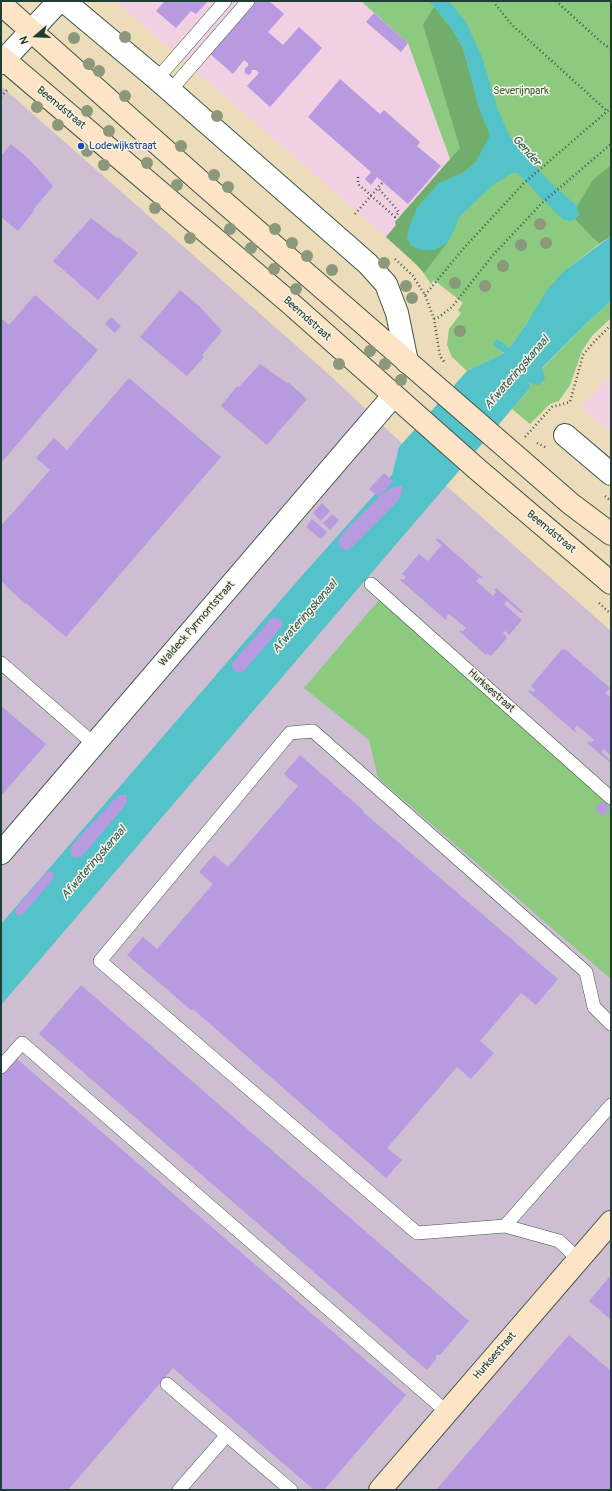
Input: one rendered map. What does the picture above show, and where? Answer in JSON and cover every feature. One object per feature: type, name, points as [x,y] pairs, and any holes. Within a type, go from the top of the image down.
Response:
[{"type":"main road","points":[[1,4],[203,184],[407,362],[441,389],[571,504],[611,534]]},
{"type":"main road","name":"Beemdstraat","points":[[2,60],[290,303],[393,396],[611,583]]},
{"type":"main road","name":"Hurksestraat","points":[[380,1490],[611,1222]]},
{"type":"street","points":[[2,60],[32,31],[59,1]]},
{"type":"street","points":[[64,1],[164,85],[368,264],[386,284],[397,313],[407,362]]},
{"type":"street","name":"Waldeck Pyrmontstraat","points":[[1,853],[393,396]]},
{"type":"street","points":[[565,435],[608,466]]},
{"type":"lane","points":[[164,85],[225,1]]},
{"type":"lane","points":[[164,85],[248,1]]},
{"type":"lane","name":"Hurksestraat","points":[[371,584],[611,798]]},
{"type":"lane","points":[[1,663],[94,744]]},
{"type":"lane","points":[[578,1259],[559,1241],[505,1226],[416,1233],[100,961],[290,733],[313,731],[586,972],[594,1007],[611,1024]]},
{"type":"lane","points":[[1,1066],[22,1043],[447,1412]]},
{"type":"lane","points":[[505,1226],[611,1105]]},
{"type":"lane","points":[[167,1384],[291,1490]]},
{"type":"lane","points":[[179,1490],[227,1436]]},
{"type":"path","points":[[493,1],[511,24],[607,111]]},
{"type":"path","points":[[556,1],[601,42],[611,49]]},
{"type":"path","points":[[448,368],[440,356],[434,318],[426,295],[463,249],[524,183],[611,108]]},
{"type":"path","points":[[434,318],[439,317],[452,307],[493,255],[542,203],[611,144]]},
{"type":"path","points":[[358,177],[358,184],[395,217],[399,212],[378,188]]},
{"type":"path","points":[[355,214],[383,182]]},
{"type":"path","points":[[525,437],[552,407],[570,402],[583,355],[611,325]]},
{"type":"shaded area","points":[[115,1],[361,1],[408,43],[450,160],[395,222],[396,225],[386,237]]},
{"type":"shaded area","points":[[1,86],[333,378],[451,490],[611,631],[611,1490],[1,1490]]},
{"type":"shaded area","points":[[611,375],[611,432],[581,407]]},
{"type":"green space","name":"Severijnpark","points":[[361,1],[611,1],[611,226],[594,239],[599,244],[564,271],[509,348],[495,346],[504,353],[467,371],[452,357],[447,345],[449,329],[461,313],[458,310],[463,303],[434,280],[431,284],[420,268],[386,237],[396,225],[395,222],[450,159],[408,43]]},
{"type":"green space","points":[[434,7],[452,29],[463,48],[479,108],[491,135],[476,162],[463,173],[439,184],[417,208],[410,225],[434,250],[447,243],[424,273],[386,237],[396,225],[395,222],[460,148],[423,25]]},
{"type":"green space","points":[[611,165],[611,236],[599,244],[575,219],[579,215],[577,206],[593,180]]},
{"type":"green space","points":[[611,301],[611,318],[592,336],[582,351],[570,385],[559,401],[550,404],[530,424],[512,409],[531,387],[529,382],[587,323]]},
{"type":"green space","points":[[379,600],[611,804],[611,979],[378,778],[369,740],[304,688]]},
{"type":"water","points":[[429,1],[449,1],[466,22],[482,57],[498,110],[510,137],[546,178],[577,206],[579,215],[572,221],[564,220],[518,173],[512,173],[493,185],[459,217],[453,233],[447,243],[434,250],[420,250],[411,246],[407,238],[410,225],[417,208],[439,183],[463,173],[476,162],[490,135],[479,108],[463,48],[452,29]]},
{"type":"water","name":"Afwateringskanaal","points":[[611,236],[611,301],[542,368],[545,379],[539,385],[529,383],[531,387],[1,1005],[1,924],[299,579],[392,475],[399,447],[467,371],[504,353],[493,345],[497,339],[509,348],[527,323],[547,290],[564,271]]},
{"type":"building","points":[[163,1],[208,1],[196,14],[191,11],[176,28],[156,11],[164,2]]},
{"type":"building","points":[[255,1],[269,1],[284,14],[268,32],[283,45],[299,27],[322,48],[270,107],[247,86],[259,73],[256,70],[252,70],[249,75],[245,73],[245,68],[248,66],[248,63],[244,60],[233,74],[209,53]]},
{"type":"building","points":[[374,13],[408,43],[401,52],[366,22]]},
{"type":"building","points":[[340,79],[380,114],[384,110],[420,142],[417,146],[441,166],[408,204],[377,177],[371,185],[365,179],[371,172],[308,117]]},
{"type":"building","points":[[11,144],[31,161],[53,186],[18,231],[1,217],[1,156]]},
{"type":"building","points":[[91,218],[138,253],[98,300],[53,261]]},
{"type":"building","points":[[180,290],[200,307],[222,331],[202,355],[204,357],[187,376],[140,337]]},
{"type":"building","points":[[35,295],[98,350],[1,463],[1,318],[9,325]]},
{"type":"building","points":[[111,317],[121,326],[115,333],[105,324]]},
{"type":"building","points":[[260,364],[287,383],[288,382],[307,399],[267,445],[221,406],[237,386],[239,387]]},
{"type":"building","points":[[129,378],[221,457],[66,637],[26,603],[25,604],[1,581],[1,526],[50,470],[36,458],[54,438],[67,450]]},
{"type":"building","points":[[384,473],[393,481],[379,497],[369,489]]},
{"type":"building","points":[[395,486],[402,486],[402,493],[397,502],[350,549],[346,550],[341,548],[338,543],[339,539],[347,529],[379,497]]},
{"type":"building","points":[[322,503],[330,511],[321,521],[313,513]]},
{"type":"building","points":[[332,514],[339,520],[330,530],[323,523]]},
{"type":"building","points":[[312,519],[327,532],[321,539],[306,527]]},
{"type":"building","points":[[438,538],[483,578],[482,579],[480,577],[476,581],[493,596],[496,592],[494,590],[496,588],[523,612],[521,613],[507,601],[504,604],[522,620],[509,635],[505,631],[503,633],[507,638],[491,656],[487,653],[486,655],[459,631],[461,630],[462,632],[466,628],[449,614],[446,617],[446,620],[400,580],[404,580],[406,577],[402,574],[419,554],[428,561],[442,545],[436,540]]},
{"type":"building","points":[[274,617],[282,622],[282,626],[244,671],[240,673],[236,672],[232,667],[233,662]]},
{"type":"building","points":[[562,649],[565,649],[611,689],[611,691],[609,689],[605,693],[611,698],[611,756],[604,749],[601,752],[611,761],[611,763],[587,743],[589,741],[591,743],[594,740],[577,725],[574,729],[576,731],[575,732],[528,691],[533,692],[535,690],[531,686]]},
{"type":"building","points":[[1,706],[46,744],[1,796]]},
{"type":"building","points":[[300,755],[364,811],[363,812],[558,979],[536,1005],[521,993],[480,1041],[494,1053],[471,1079],[457,1067],[387,1148],[402,1160],[386,1178],[193,1009],[192,1011],[127,955],[143,937],[157,949],[213,884],[199,872],[214,855],[228,867],[298,786],[284,774]]},
{"type":"building","points":[[120,795],[127,795],[127,801],[123,808],[83,855],[77,858],[72,856],[70,851],[72,845]]},
{"type":"building","points":[[602,801],[610,808],[603,816],[595,809]]},
{"type":"building","points":[[49,871],[53,872],[54,876],[51,882],[24,913],[20,916],[17,915],[15,912],[17,907]]},
{"type":"building","points":[[81,985],[469,1321],[440,1355],[436,1355],[436,1359],[427,1370],[39,1034]]},
{"type":"building","points":[[16,1058],[406,1395],[324,1490],[314,1490],[173,1368],[68,1490],[1,1490],[1,1076]]},
{"type":"building","points":[[611,1275],[611,1320],[589,1301]]},
{"type":"building","points":[[569,1335],[611,1371],[611,1490],[436,1490]]},
{"type":"place","name":"Lodewijkstraat","points":[[81,146]]},
{"type":"water label","name":"Gender","points":[[526,151]]}]
